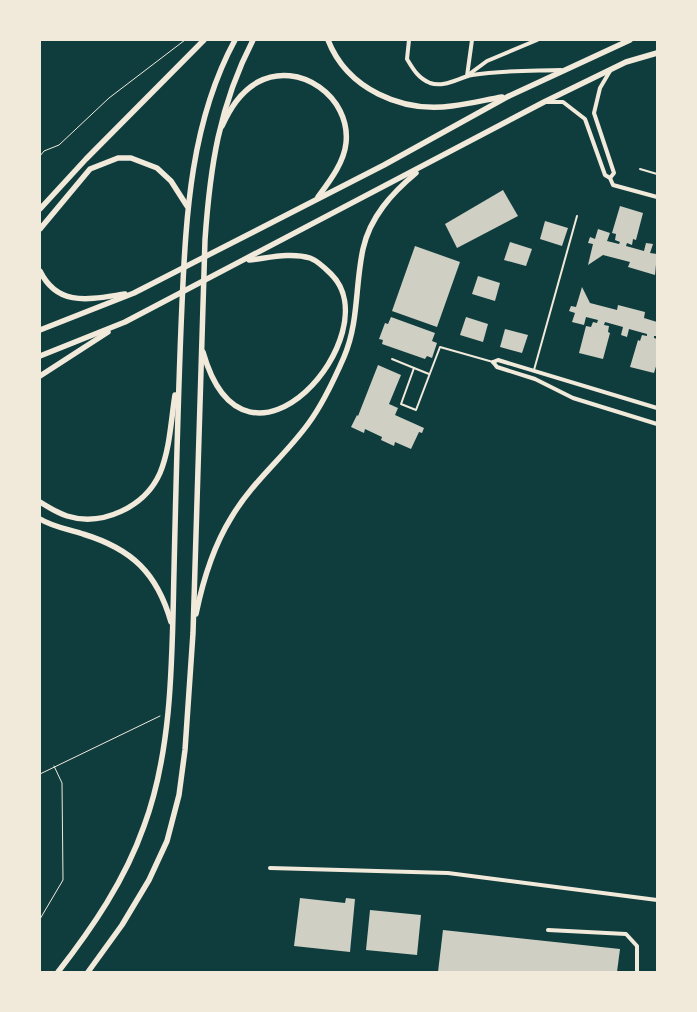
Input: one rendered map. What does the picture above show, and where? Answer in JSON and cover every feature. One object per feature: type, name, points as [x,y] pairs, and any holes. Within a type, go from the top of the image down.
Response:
[{"type":"main road","points":[[40,209],[86,159],[204,40]]},
{"type":"main road","points":[[58,972],[99,917],[126,872],[145,825],[157,779],[167,713],[172,629],[179,373],[187,206],[195,154],[205,115],[216,81],[236,40]]},
{"type":"main road","points":[[88,972],[108,946],[149,880],[167,841],[179,795],[185,750],[193,633],[201,346],[208,187],[216,140],[231,88],[253,40]]},
{"type":"main road","points":[[328,40],[342,65],[358,82],[383,98],[416,106],[451,107],[508,96]]},
{"type":"main road","points":[[40,330],[134,293],[384,165],[508,96],[561,70],[630,40]]},
{"type":"main road","points":[[40,376],[125,322],[544,102],[611,70],[657,53]]},
{"type":"main road","points":[[216,140],[236,101],[257,82],[271,76],[283,75],[302,78],[312,82],[337,104],[342,116],[346,136],[346,145],[340,161],[316,199]]},
{"type":"main road","points":[[40,229],[90,168],[118,158],[130,158],[157,168],[171,181],[187,206]]},
{"type":"main road","points":[[193,633],[208,566],[231,518],[251,488],[307,425],[332,384],[345,355],[354,326],[363,249],[369,231],[393,193],[424,166]]},
{"type":"main road","points":[[201,346],[213,381],[222,394],[244,410],[263,412],[281,410],[298,400],[321,375],[337,348],[346,316],[344,294],[335,278],[324,267],[310,258],[291,256],[244,261]]},
{"type":"main road","points":[[40,271],[50,286],[69,297],[84,300],[134,293]]},
{"type":"main road","points":[[40,356],[125,322]]},
{"type":"main road","points":[[40,502],[68,516],[96,519],[122,512],[143,497],[159,474],[167,446],[179,373]]},
{"type":"main road","points":[[40,518],[58,527],[103,540],[123,550],[142,566],[154,580],[164,599],[172,629]]},
{"type":"street","points":[[410,40],[407,59],[417,76],[432,84],[449,83],[467,76],[486,72],[561,70]]},
{"type":"street","points":[[467,76],[472,40]]},
{"type":"street","points":[[467,76],[487,61],[538,40]]},
{"type":"street","points":[[610,178],[614,172],[594,113],[600,88],[611,70]]},
{"type":"street","points":[[544,102],[563,102],[585,119],[605,175],[610,178],[613,185],[657,197]]},
{"type":"street","points":[[492,362],[498,360],[534,370],[657,408]]},
{"type":"street","points":[[492,362],[497,366],[535,379],[573,398],[657,424]]},
{"type":"street","points":[[270,868],[448,873],[657,900]]},
{"type":"street","points":[[548,930],[626,934],[637,946],[637,972]]},
{"type":"lane","points":[[640,169],[657,174]]},
{"type":"lane","points":[[534,370],[577,216]]},
{"type":"lane","points":[[414,368],[401,404],[416,410],[440,347],[492,362]]},
{"type":"lane","points":[[392,359],[429,374]]},
{"type":"path","points":[[40,156],[44,151],[59,145],[109,98],[186,40]]},
{"type":"path","points":[[40,774],[167,713]]},
{"type":"path","points":[[40,918],[63,880],[62,783],[54,766]]},
{"type":"building","points":[[503,190],[518,216],[457,248],[445,224]]},
{"type":"building","points":[[620,206],[643,213],[636,240],[633,239],[632,245],[627,243],[626,246],[644,251],[646,243],[653,244],[650,253],[657,254],[655,275],[628,267],[630,262],[603,255],[588,265],[593,244],[588,243],[590,237],[595,239],[598,229],[610,233],[607,241],[619,244],[620,242],[615,240],[616,234],[612,233]]},
{"type":"building","points":[[545,221],[568,228],[562,246],[540,239]]},
{"type":"building","points":[[510,242],[532,249],[526,266],[504,260]]},
{"type":"building","points":[[415,246],[460,262],[437,327],[392,311]]},
{"type":"building","points":[[478,276],[500,283],[495,301],[472,294]]},
{"type":"building","points":[[582,287],[590,303],[617,310],[618,305],[645,312],[644,318],[657,322],[657,336],[654,336],[654,338],[657,339],[657,363],[654,373],[630,367],[638,340],[640,341],[642,335],[647,336],[647,334],[629,329],[627,337],[621,335],[623,327],[605,322],[604,325],[609,326],[608,332],[610,333],[603,359],[579,353],[586,326],[591,327],[593,322],[597,323],[598,320],[586,317],[584,325],[572,322],[575,313],[569,311],[571,306],[576,307]]},
{"type":"building","points":[[391,317],[435,333],[432,341],[437,343],[432,358],[427,356],[425,359],[382,344],[383,340],[379,339],[385,323],[388,324]]},
{"type":"building","points":[[466,317],[488,324],[483,342],[460,335]]},
{"type":"building","points":[[505,329],[528,335],[522,353],[500,347]]},
{"type":"building","points":[[378,365],[401,375],[389,404],[398,408],[395,415],[424,428],[422,433],[419,432],[411,449],[395,442],[394,446],[381,440],[382,437],[365,429],[364,433],[351,427],[358,416]]},
{"type":"building","points":[[300,898],[345,903],[346,898],[355,899],[350,952],[294,946]]},
{"type":"building","points":[[370,910],[421,915],[417,955],[366,950]]},
{"type":"building","points":[[443,930],[620,949],[617,972],[438,972]]}]
